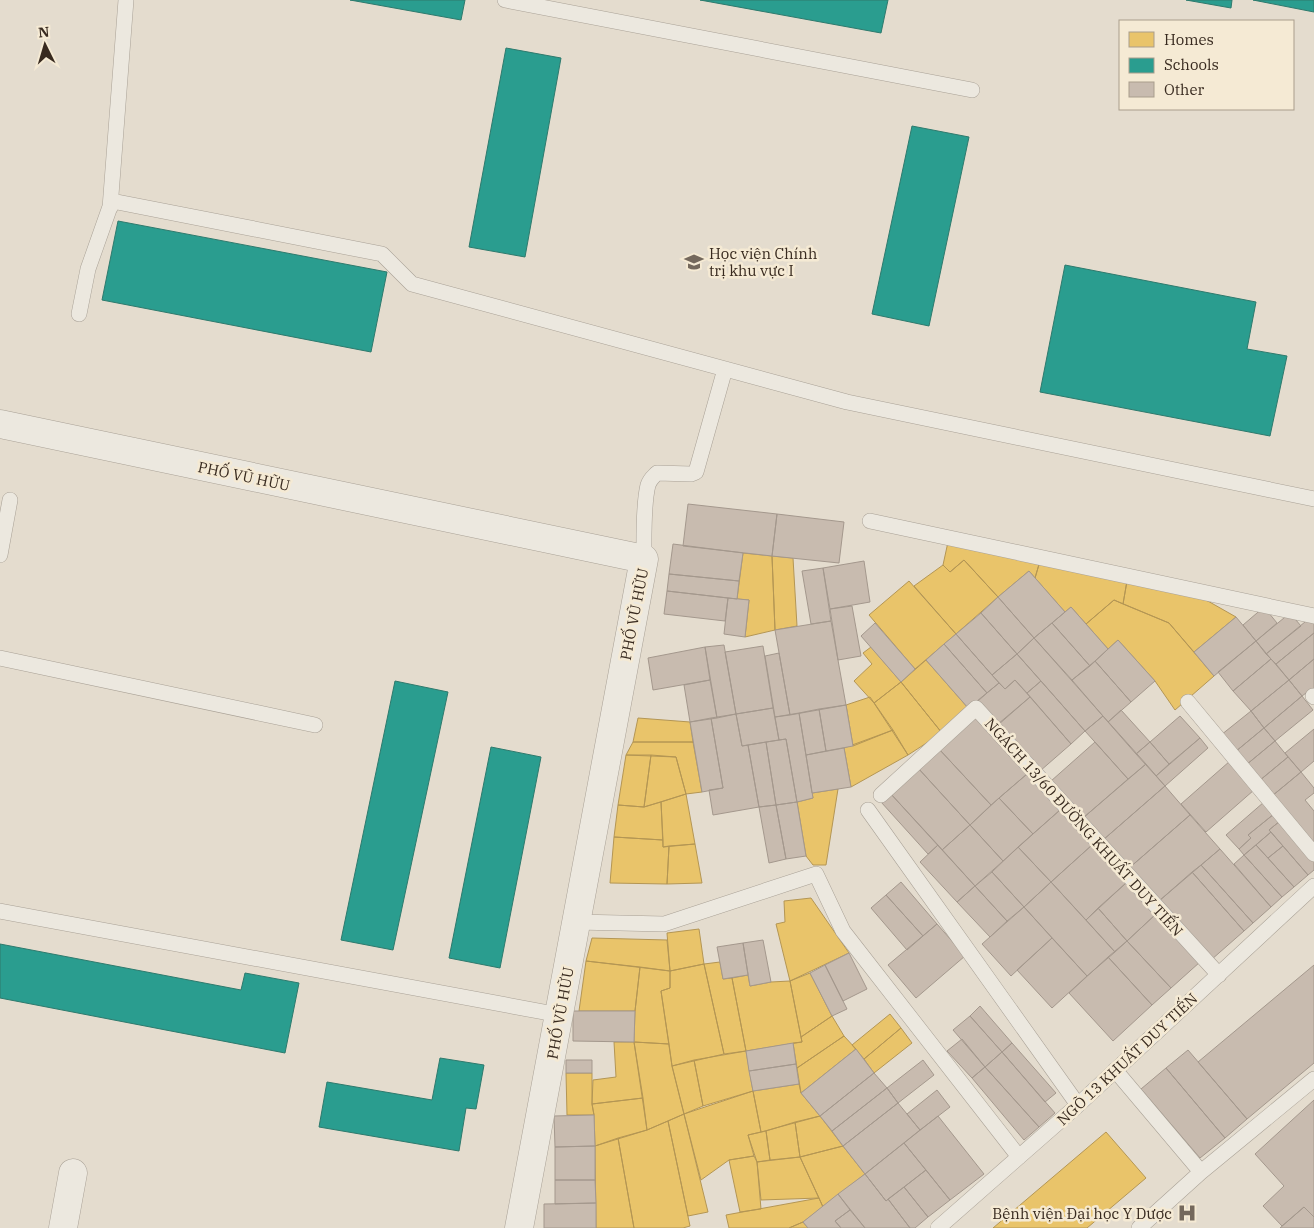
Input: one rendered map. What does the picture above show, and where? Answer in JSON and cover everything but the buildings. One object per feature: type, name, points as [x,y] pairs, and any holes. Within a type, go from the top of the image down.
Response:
[{"type":"street","name":"PHỐ VŨ HỮU","points":[[0,424],[644,559],[519,1228]]},
{"type":"street","points":[[63,1228],[73,1173]]},
{"type":"lane","points":[[110,208],[126,0]]},
{"type":"lane","points":[[505,0],[972,90]]},
{"type":"lane","points":[[79,314],[88,269],[112,201],[382,254],[412,284],[847,402],[1314,499]]},
{"type":"lane","points":[[644,559],[648,486],[651,479],[657,473],[691,474],[696,472],[725,369]]},
{"type":"lane","points":[[0,555],[10,500]]},
{"type":"lane","points":[[870,521],[1314,616]]},
{"type":"lane","points":[[0,658],[315,725]]},
{"type":"lane","points":[[1188,702],[1314,854]]},
{"type":"lane","name":"NGÁCH 13/60 ĐƯỜNG KHUẤT DUY TIẾN","points":[[881,795],[976,708],[1219,975]]},
{"type":"lane","points":[[868,810],[1078,1105]]},
{"type":"lane","points":[[576,922],[664,924],[816,874],[843,931],[1019,1157]]},
{"type":"lane","name":"NGÕ 13 KHUẤT DUY TIẾN","points":[[938,1228],[1078,1105],[1314,886]]},
{"type":"lane","points":[[0,911],[560,1015]]},
{"type":"lane","points":[[1116,1070],[1202,1172]]},
{"type":"lane","points":[[1139,1228],[1202,1172],[1314,1079]]},
{"type":"place","name":"Học viện Chính trị khu vực I","points":[[694,262]]},
{"type":"place","name":"Bệnh viện Đại học Y Dược","points":[[1187,1213]]}]
